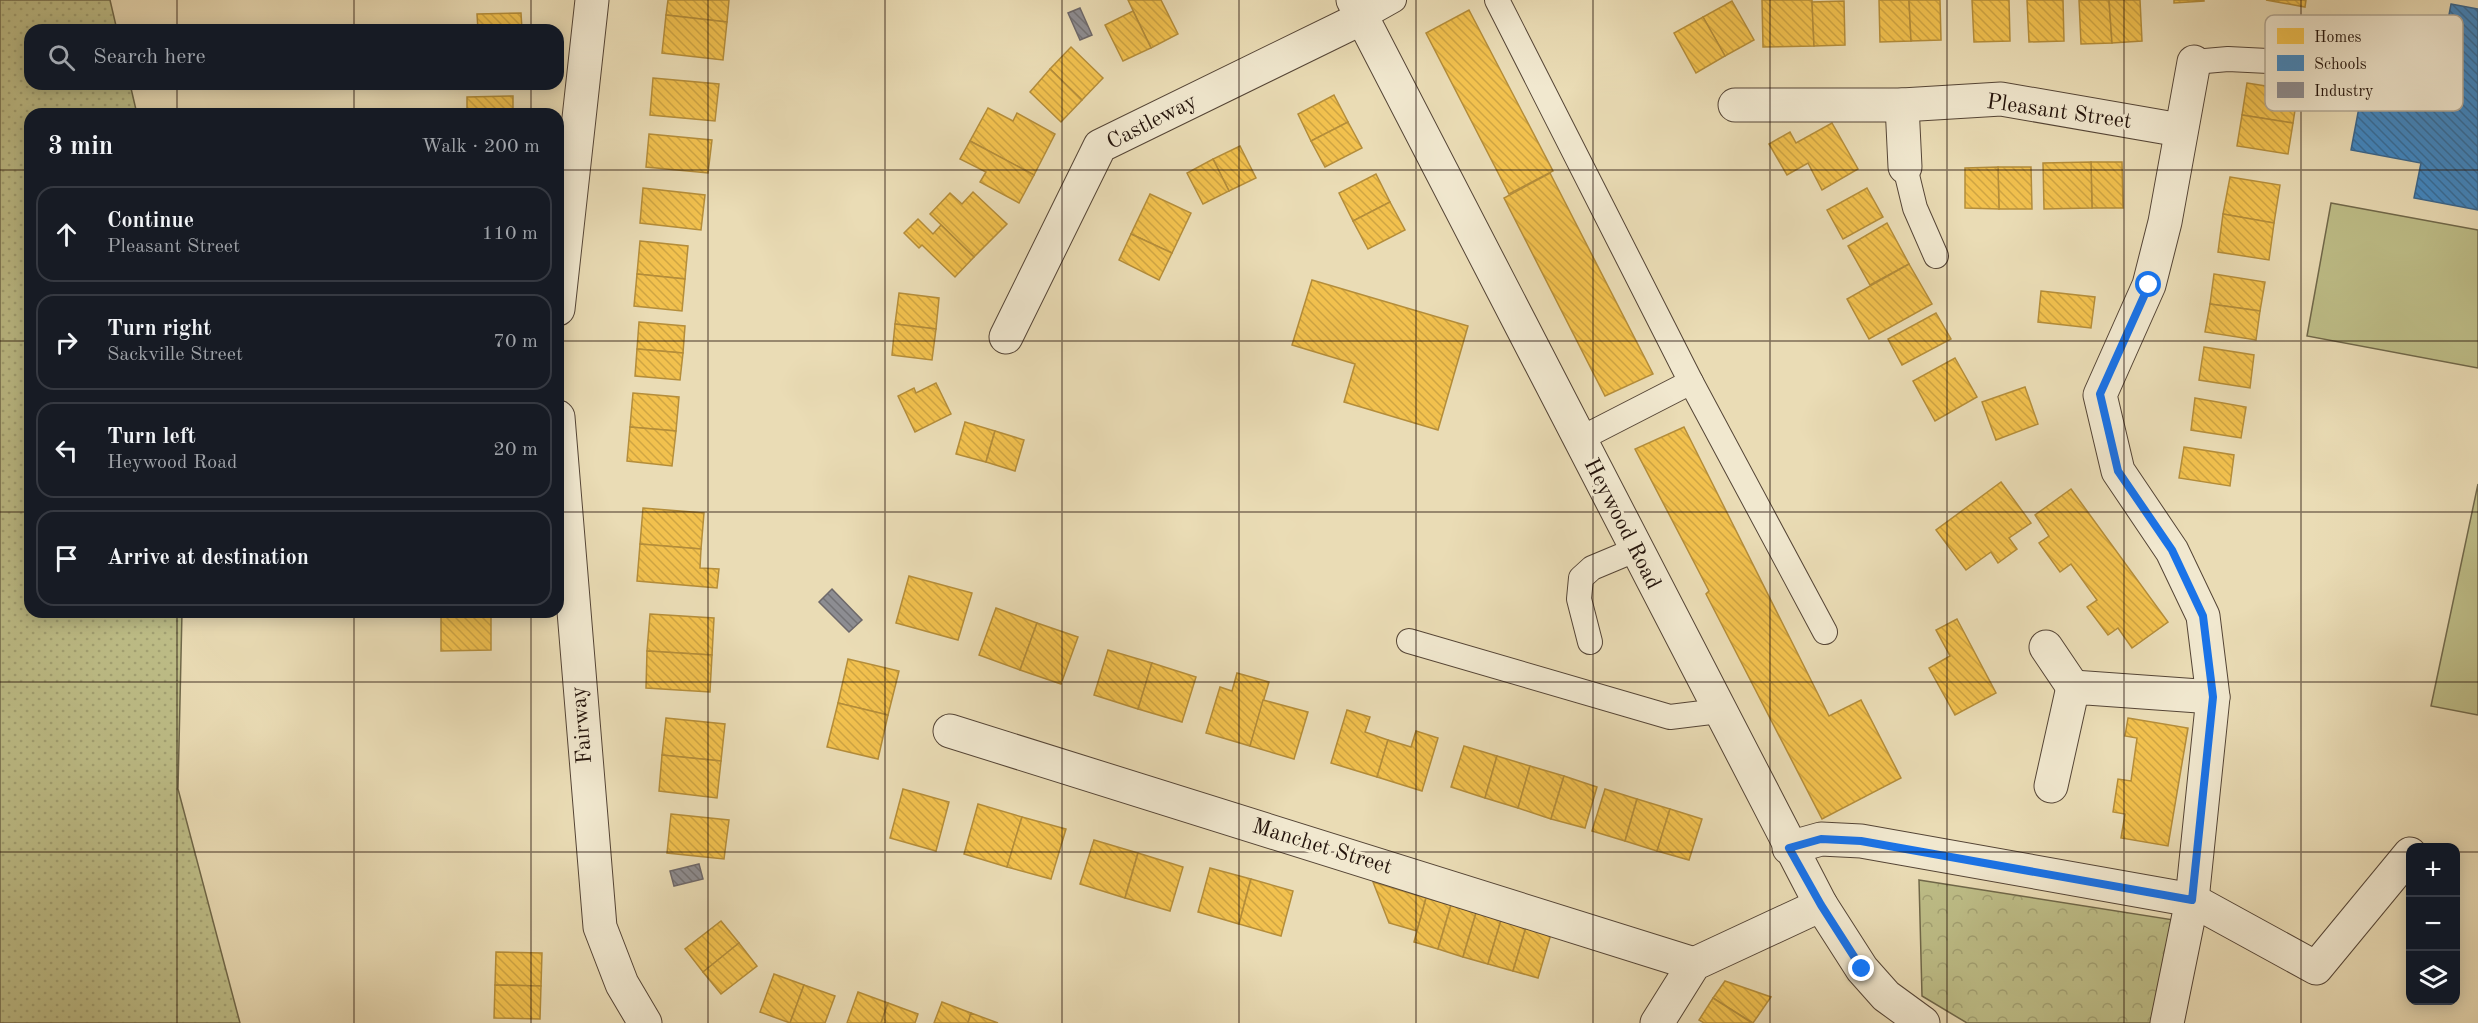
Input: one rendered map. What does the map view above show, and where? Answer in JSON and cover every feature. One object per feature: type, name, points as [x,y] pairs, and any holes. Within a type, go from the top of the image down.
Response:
[{"type":"street","points":[[564,254],[592,0]]},
{"type":"street","name":"Castleway","points":[[1006,337],[1100,146],[1357,9]]},
{"type":"street","name":"Heywood Road","points":[[1357,9],[1789,848],[1821,905],[1868,975],[1886,996],[1923,1023]]},
{"type":"street","points":[[2167,1023],[2192,900],[2213,697],[2203,616],[2172,550],[2118,471],[2100,394],[2149,285],[2165,222],[2194,62]]},
{"type":"street","name":"Pleasant Street","points":[[1735,105],[1902,105],[2001,99],[2180,130]]},
{"type":"street","points":[[1902,105],[1905,167]]},
{"type":"street","name":"Fairway","points":[[564,490],[600,927],[621,984],[645,1023]]},
{"type":"street","points":[[2046,647],[2073,687],[2051,786]]},
{"type":"street","points":[[2073,687],[2213,697]]},
{"type":"street","name":"Manchet Street","points":[[950,731],[1694,964]]},
{"type":"street","points":[[1789,848],[1821,839],[1861,841],[2192,900],[2316,968],[2406,860]]},
{"type":"street","points":[[1657,1023],[1694,964],[1821,905]]},
{"type":"lane","points":[[1357,9],[1394,0]]},
{"type":"lane","points":[[1497,0],[1691,382],[1825,632]]},
{"type":"lane","points":[[2194,62],[2228,58],[2265,60]]},
{"type":"lane","points":[[1905,167],[1915,208],[1936,256]]},
{"type":"lane","points":[[1578,440],[1691,382]]},
{"type":"lane","points":[[1590,642],[1579,599],[1581,578],[1592,568],[1635,549]]},
{"type":"lane","points":[[1409,641],[1670,717],[1719,711]]},
{"type":"green space","points":[[0,0],[110,0],[116,24],[24,24],[24,90],[131,90],[136,108],[24,108],[24,618],[182,618],[178,789],[240,1023],[0,1023]]},
{"type":"green space","points":[[2331,203],[2478,230],[2478,368],[2307,336]]},
{"type":"green space","points":[[2478,484],[2478,715],[2431,706]]},
{"type":"green space","points":[[1919,880],[2174,920],[2151,1023],[1967,1023],[1922,996]]},
{"type":"building: Homes","points":[[668,0],[729,0],[727,22],[666,15]]},
{"type":"building: Homes","points":[[1128,0],[1161,0],[1178,34],[1151,48]]},
{"type":"building: Homes","points":[[1762,0],[1812,0],[1814,46],[1763,47]]},
{"type":"building: Homes","points":[[1879,0],[1909,0],[1911,41],[1880,42]]},
{"type":"building: Homes","points":[[1909,0],[1940,0],[1941,40],[1911,41]]},
{"type":"building: Homes","points":[[1972,0],[2009,0],[2010,41],[1974,42]]},
{"type":"building: Homes","points":[[2027,0],[2063,0],[2064,41],[2029,42]]},
{"type":"building: Homes","points":[[2079,0],[2109,0],[2112,43],[2081,44]]},
{"type":"building: Homes","points":[[2109,0],[2140,0],[2142,41],[2112,43]]},
{"type":"building: Homes","points":[[2174,0],[2204,0],[2204,1],[2174,3]]},
{"type":"building: Homes","points":[[2266,0],[2306,0],[2305,7]]},
{"type":"building: Homes","points":[[1732,1],[1754,40],[1725,56],[1703,17]]},
{"type":"building: Homes","points":[[1844,1],[1845,45],[1814,46],[1812,2]]},
{"type":"building: Homes","points":[[1469,10],[1553,171],[1509,194],[1426,33]]},
{"type":"building: Homes","points":[[1133,11],[1151,48],[1123,61],[1105,25]]},
{"type":"building: Homes","points":[[521,13],[522,24],[478,24],[477,14]]},
{"type":"building: Homes","points":[[666,15],[727,22],[723,60],[662,53]]},
{"type":"building: Homes","points":[[1703,17],[1725,56],[1696,73],[1674,33]]},
{"type":"building: Homes","points":[[1071,47],[1103,78],[1082,100],[1050,69]]},
{"type":"building: Homes","points":[[1050,69],[1082,100],[1061,122],[1030,92]]},
{"type":"building: Homes","points":[[653,78],[719,84],[715,121],[650,115]]},
{"type":"building: Homes","points":[[2247,83],[2265,86],[2265,111],[2295,111],[2293,123],[2242,115]]},
{"type":"building: Homes","points":[[1334,95],[1348,122],[1311,141],[1298,114]]},
{"type":"building: Homes","points":[[513,96],[513,108],[467,108],[467,97]]},
{"type":"building: Homes","points":[[988,108],[1013,121],[1017,113],[1055,134],[1034,175],[970,141]]},
{"type":"building: Homes","points":[[2242,115],[2293,123],[2288,154],[2237,146]]},
{"type":"building: Homes","points":[[1348,122],[1362,148],[1325,167],[1311,141]]},
{"type":"building: Homes","points":[[1832,123],[1858,169],[1822,190],[1808,163],[1787,175],[1769,144],[1790,132],[1796,143]]},
{"type":"building: Homes","points":[[649,134],[712,140],[708,173],[646,167]]},
{"type":"building: Homes","points":[[970,141],[1034,175],[1019,203],[980,182],[986,172],[960,159]]},
{"type":"building: Homes","points":[[1240,146],[1256,178],[1229,191],[1213,159]]},
{"type":"building: Homes","points":[[1213,159],[1229,191],[1203,204],[1187,173]]},
{"type":"building: Homes","points":[[2091,162],[2122,162],[2123,208],[2092,208]]},
{"type":"building: Homes","points":[[2091,162],[2092,208],[2044,209],[2043,163]]},
{"type":"building: Homes","points":[[1998,167],[2031,167],[2032,209],[1999,209]]},
{"type":"building: Homes","points":[[1998,167],[1999,209],[1965,208],[1965,168]]},
{"type":"building: Homes","points":[[1550,173],[1653,374],[1605,396],[1504,198]]},
{"type":"building: Homes","points":[[1376,174],[1390,202],[1353,221],[1339,193]]},
{"type":"building: Homes","points":[[2230,177],[2280,185],[2274,223],[2223,214]]},
{"type":"building: Homes","points":[[643,188],[705,195],[701,230],[640,223]]},
{"type":"building: Homes","points":[[1867,188],[1883,217],[1843,239],[1827,210]]},
{"type":"building: Homes","points":[[973,192],[1007,224],[974,257],[930,214],[950,193],[962,204]]},
{"type":"building: Homes","points":[[1150,194],[1191,213],[1172,253],[1131,234]]},
{"type":"building: Homes","points":[[1390,202],[1405,230],[1368,249],[1353,221]]},
{"type":"building: Homes","points":[[2223,214],[2274,223],[2269,260],[2218,252]]},
{"type":"building: Homes","points":[[918,219],[933,234],[941,225],[974,257],[955,277],[922,245],[919,248],[904,233]]},
{"type":"building: Homes","points":[[1887,223],[1909,264],[1870,285],[1848,246]]},
{"type":"building: Homes","points":[[1131,234],[1172,253],[1159,280],[1119,260]]},
{"type":"building: Homes","points":[[640,241],[688,246],[685,279],[637,274]]},
{"type":"building: Homes","points":[[1909,264],[1932,304],[1869,339],[1847,299]]},
{"type":"building: Homes","points":[[637,274],[685,279],[682,311],[634,306]]},
{"type":"building: Homes","points":[[2214,274],[2265,282],[2260,311],[2210,304]]},
{"type":"building: Homes","points":[[1312,280],[1468,326],[1438,430],[1344,402],[1355,364],[1292,345]]},
{"type":"building: Homes","points":[[2041,291],[2095,297],[2091,328],[2038,322]]},
{"type":"building: Homes","points":[[899,293],[939,298],[936,329],[895,324]]},
{"type":"building: Homes","points":[[2210,304],[2260,311],[2256,340],[2205,332]]},
{"type":"building: Homes","points":[[1936,313],[1951,339],[1902,365],[1888,339]]},
{"type":"building: Homes","points":[[639,322],[685,326],[683,353],[637,349]]},
{"type":"building: Homes","points":[[895,324],[936,329],[932,360],[892,355]]},
{"type":"building: Homes","points":[[2204,347],[2254,355],[2250,388],[2199,380]]},
{"type":"building: Homes","points":[[637,349],[683,353],[680,380],[635,376]]},
{"type":"building: Homes","points":[[1955,358],[1977,397],[1935,421],[1913,381]]},
{"type":"building: Homes","points":[[936,383],[951,414],[915,432],[898,396],[914,388],[916,393]]},
{"type":"building: Homes","points":[[2025,387],[2038,424],[1996,440],[1982,402]]},
{"type":"building: Homes","points":[[633,393],[679,397],[676,431],[630,427]]},
{"type":"building: Homes","points":[[2195,398],[2246,407],[2241,438],[2191,430]]},
{"type":"building: Homes","points":[[965,422],[995,431],[986,462],[956,454]]},
{"type":"building: Homes","points":[[630,427],[676,431],[672,466],[627,461]]},
{"type":"building: Homes","points":[[1684,427],[1829,716],[1861,700],[1901,778],[1822,819],[1706,594],[1709,591],[1635,449]]},
{"type":"building: Homes","points":[[995,431],[1024,440],[1015,471],[986,462]]},
{"type":"building: Homes","points":[[2184,447],[2234,455],[2230,486],[2179,478]]},
{"type":"building: Homes","points":[[2001,482],[2031,523],[2009,538],[2017,549],[1998,563],[1991,552],[1966,570],[1936,530]]},
{"type":"building: Homes","points":[[2071,489],[2168,622],[2132,648],[2118,628],[2108,635],[2087,607],[2097,600],[2071,564],[2060,572],[2039,543],[2049,536],[2035,515]]},
{"type":"building: Homes","points":[[643,508],[704,513],[701,549],[640,544]]},
{"type":"building: Homes","points":[[640,544],[701,549],[700,568],[719,569],[717,588],[637,581]]},
{"type":"building: Homes","points":[[909,576],[972,593],[958,640],[896,623]]},
{"type":"building: Homes","points":[[996,608],[1037,623],[1020,670],[979,655]]},
{"type":"building: Homes","points":[[650,614],[714,618],[712,655],[647,651]]},
{"type":"building: Homes","points":[[441,618],[491,618],[491,650],[441,651]]},
{"type":"building: Homes","points":[[1957,619],[1996,693],[1955,715],[1929,668],[1950,656],[1936,630]]},
{"type":"building: Homes","points":[[1037,623],[1078,637],[1061,684],[1020,670]]},
{"type":"building: Homes","points":[[1108,650],[1152,663],[1138,709],[1094,695]]},
{"type":"building: Homes","points":[[647,651],[712,655],[710,692],[646,688]]},
{"type":"building: Homes","points":[[848,659],[899,671],[888,715],[838,703]]},
{"type":"building: Homes","points":[[1152,663],[1196,677],[1182,722],[1138,709]]},
{"type":"building: Homes","points":[[1237,673],[1269,682],[1250,746],[1206,733],[1220,687],[1232,691]]},
{"type":"building: Homes","points":[[1263,700],[1308,712],[1294,759],[1250,746]]},
{"type":"building: Homes","points":[[838,703],[888,715],[878,759],[827,747]]},
{"type":"building: Homes","points":[[1347,710],[1370,717],[1365,732],[1388,740],[1377,777],[1331,763]]},
{"type":"building: Homes","points":[[666,718],[725,724],[721,761],[662,755]]},
{"type":"building: Homes","points":[[2128,718],[2188,728],[2168,846],[2121,838],[2125,814],[2113,812],[2118,779],[2131,781],[2137,738],[2125,736]]},
{"type":"building: Homes","points":[[1416,731],[1438,738],[1422,791],[1377,777],[1388,740],[1411,747]]},
{"type":"building: Homes","points":[[1464,746],[1497,756],[1485,798],[1451,787]]},
{"type":"building: Homes","points":[[662,755],[721,761],[717,798],[659,791]]},
{"type":"building: Homes","points":[[1497,756],[1530,766],[1518,808],[1485,798]]},
{"type":"building: Homes","points":[[1530,766],[1564,776],[1551,819],[1518,808]]},
{"type":"building: Homes","points":[[1564,776],[1597,787],[1585,828],[1551,819]]},
{"type":"building: Homes","points":[[903,789],[949,802],[936,851],[890,838]]},
{"type":"building: Homes","points":[[1605,789],[1637,799],[1625,841],[1592,831]]},
{"type":"building: Homes","points":[[1637,799],[1670,809],[1657,851],[1625,841]]},
{"type":"building: Homes","points":[[978,804],[1022,817],[1007,867],[964,854]]},
{"type":"building: Homes","points":[[1670,809],[1702,819],[1689,860],[1657,851]]},
{"type":"building: Homes","points":[[671,814],[729,820],[724,859],[667,853]]},
{"type":"building: Homes","points":[[1022,817],[1066,829],[1051,879],[1007,867]]},
{"type":"building: Homes","points":[[1094,840],[1138,853],[1125,898],[1080,884]]},
{"type":"building: Homes","points":[[1138,853],[1183,867],[1170,911],[1125,898]]},
{"type":"building: Homes","points":[[1210,868],[1251,879],[1239,924],[1198,912]]},
{"type":"building: Homes","points":[[1251,879],[1293,891],[1281,936],[1239,924]]},
{"type":"building: Homes","points":[[1373,882],[1426,898],[1417,931],[1389,923]]},
{"type":"building: Homes","points":[[1426,898],[1451,905],[1438,949],[1414,942]]},
{"type":"building: Homes","points":[[1451,905],[1476,913],[1463,957],[1438,949]]},
{"type":"building: Homes","points":[[1476,913],[1501,920],[1488,964],[1463,957]]},
{"type":"building: Homes","points":[[1501,920],[1526,927],[1513,971],[1488,964]]},
{"type":"building: Homes","points":[[721,921],[739,943],[703,972],[685,949]]},
{"type":"building: Homes","points":[[1526,927],[1551,934],[1538,978],[1513,971]]},
{"type":"building: Homes","points":[[739,943],[757,966],[721,994],[703,972]]},
{"type":"building: Homes","points":[[496,952],[542,953],[541,986],[495,985]]},
{"type":"building: Homes","points":[[774,974],[804,985],[790,1023],[760,1012]]},
{"type":"building: Homes","points":[[1725,981],[1771,997],[1753,1023],[1713,998]]},
{"type":"building: Homes","points":[[495,985],[541,986],[540,1019],[494,1018]]},
{"type":"building: Homes","points":[[804,985],[835,996],[825,1023],[790,1023]]},
{"type":"building: Homes","points":[[858,992],[888,1003],[881,1023],[847,1023]]},
{"type":"building: Homes","points":[[1713,998],[1752,1023],[1704,1023],[1699,1020]]},
{"type":"building: Homes","points":[[942,1002],[971,1013],[968,1023],[934,1023]]},
{"type":"building: Homes","points":[[888,1003],[918,1014],[915,1023],[881,1023]]},
{"type":"building: Homes","points":[[971,1013],[998,1023],[968,1023]]},
{"type":"building: Schools","points":[[2451,4],[2478,9],[2478,210],[2414,198],[2421,163],[2351,150],[2358,111],[2463,111],[2463,15],[2449,15]]},
{"type":"building: Industry","points":[[1080,8],[1092,35],[1080,40],[1068,13]]},
{"type":"building: Industry","points":[[832,589],[862,620],[849,632],[819,602]]},
{"type":"building: Industry","points":[[699,864],[703,879],[674,886],[670,871]]},
{"type":"route","points":[[1862,969],[1821,905],[1789,848],[1821,839],[1861,841],[2192,900],[2213,697],[2203,616],[2172,550],[2118,471],[2100,394],[2149,285]]}]
